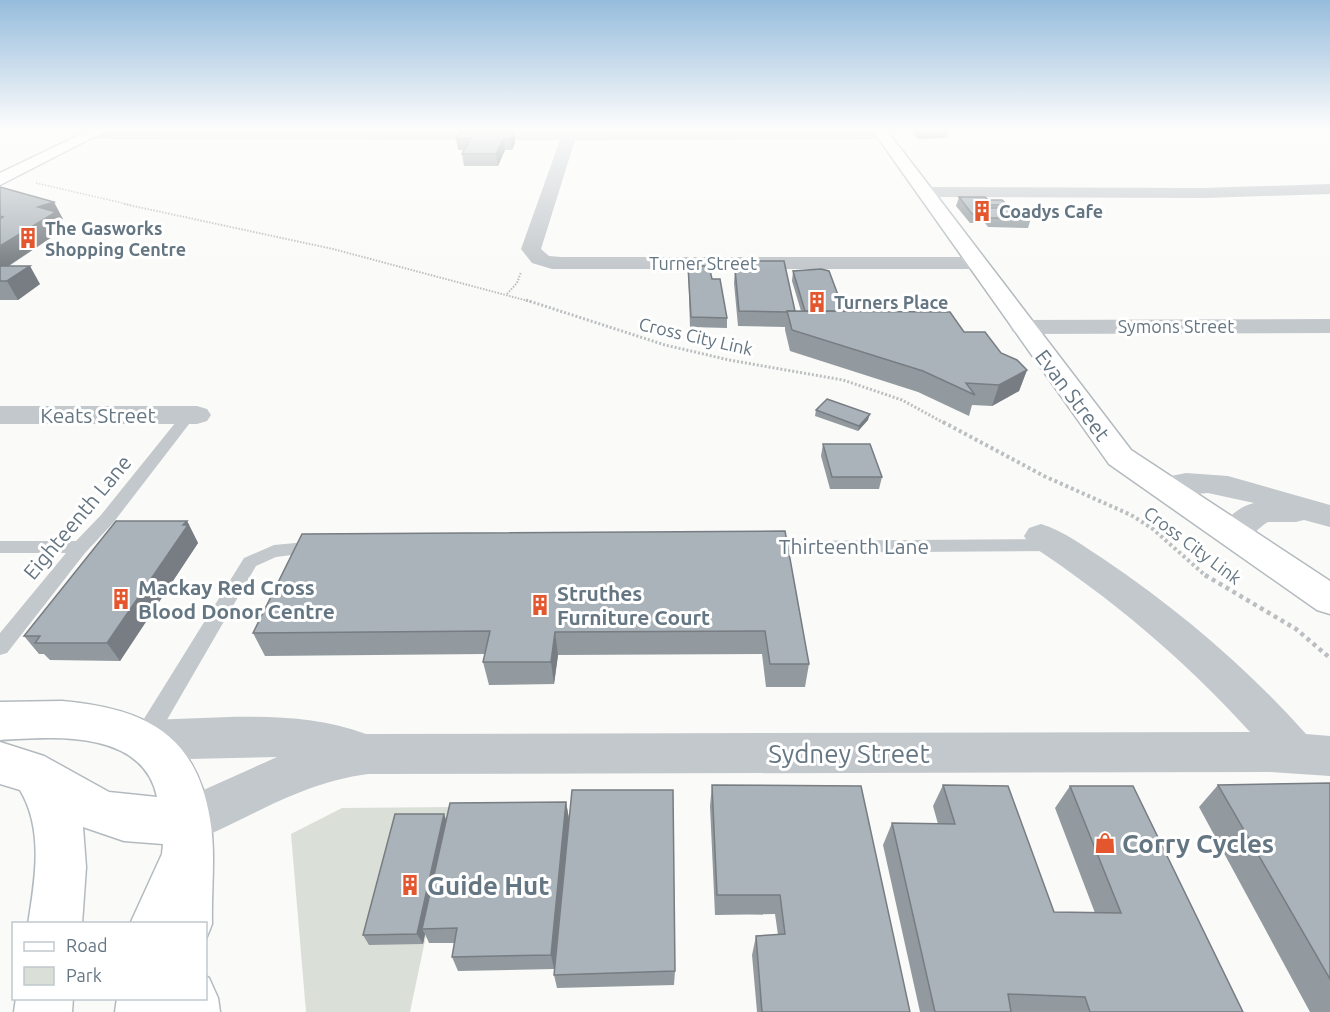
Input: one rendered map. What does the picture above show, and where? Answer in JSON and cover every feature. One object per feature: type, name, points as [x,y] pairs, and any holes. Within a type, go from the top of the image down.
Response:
[{"type":"street","points":[[538,259],[531,249],[556,175]]},
{"type":"street","name":"Evan Street","points":[[913,175],[1107,443],[1131,466],[1330,600]]},
{"type":"street","points":[[0,187],[8,179]]},
{"type":"street","points":[[925,192],[1203,193],[1330,189]]},
{"type":"street","name":"Turner Street","points":[[538,259],[561,263],[977,264]]},
{"type":"street","name":"Symons Street","points":[[1022,327],[1330,326]]},
{"type":"street","name":"Keats Street","points":[[0,415],[193,415]]},
{"type":"street","points":[[1162,487],[1184,483],[1218,482],[1323,514]]},
{"type":"street","points":[[1233,534],[1254,513],[1264,511],[1323,514]]},
{"type":"street","name":"Thirteenth Lane","points":[[1049,541],[1119,589],[1194,650],[1263,716],[1312,754]]},
{"type":"street","points":[[0,721],[85,720],[125,730],[143,740],[176,776],[182,792],[186,840],[185,922]]},
{"type":"street","points":[[143,740],[252,738],[315,741],[369,754]]},
{"type":"street","points":[[158,922],[186,840],[299,771],[336,759],[369,754]]},
{"type":"street","name":"Sydney Street","points":[[369,754],[1312,754]]},
{"type":"street","points":[[18,770],[112,816],[128,819],[186,840]]},
{"type":"street","points":[[18,770],[50,798],[58,831],[60,862],[55,922]]},
{"type":"lane","name":"Eighteenth Lane","points":[[0,647],[193,415]]},
{"type":"lane","name":"Thirteenth Lane","points":[[747,547],[1049,541]]},
{"type":"lane","points":[[0,547],[81,547]]},
{"type":"lane","points":[[143,740],[250,562],[260,556],[289,548],[333,547]]},
{"type":"path","name":"Cross City Link","points":[[8,179],[34,178],[37,184],[333,249],[507,294],[664,345],[729,360],[824,376],[867,387],[902,400],[1044,476],[1131,515],[1153,529],[1206,576],[1296,628],[1330,658]]},
{"type":"path","points":[[507,294],[517,283],[522,269],[538,259]]},
{"type":"green space","points":[[453,807],[410,1012],[306,1012],[291,834],[342,808]]},
{"type":"building","points":[[0,187],[54,202],[38,207],[56,212],[0,246],[0,219],[3,217],[0,216]]},
{"type":"building","points":[[959,197],[985,197],[988,200],[1002,200],[1007,205],[982,205],[984,208],[1022,208],[1031,218],[991,218],[987,214],[972,214]]},
{"type":"building","points":[[753,261],[784,261],[795,311],[739,311],[735,269],[758,269]]},
{"type":"building","points":[[0,266],[30,266],[7,281],[0,281]]},
{"type":"building","points":[[688,266],[709,266],[712,279],[720,279],[727,318],[691,317]]},
{"type":"building","name":"Turners Place","points":[[821,269],[829,271],[844,311],[805,311],[793,271]]},
{"type":"building","points":[[787,311],[950,312],[964,332],[985,332],[1001,353],[1017,360],[1027,370],[999,385],[966,383],[975,395],[923,371],[792,330]]},
{"type":"building","points":[[827,399],[870,414],[859,426],[816,410]]},
{"type":"building","points":[[823,444],[870,444],[882,477],[832,477]]},
{"type":"building","points":[[116,521],[187,521],[183,525],[188,525],[107,643],[35,643],[40,636],[24,636]]},
{"type":"building","name":"Struthes Furniture Court","points":[[785,531],[809,664],[770,664],[765,631],[555,632],[551,662],[483,662],[490,631],[253,633],[302,534]]},
{"type":"building","points":[[1330,783],[1330,979],[1218,785]]},
{"type":"building","points":[[712,785],[861,786],[910,1012],[762,1012],[756,936],[785,934],[780,895],[717,895]]},
{"type":"building","points":[[943,785],[1008,786],[1054,912],[1121,913],[1070,786],[1133,786],[1243,1012],[1090,1012],[1085,997],[1008,994],[1011,1012],[935,1012],[892,823],[955,824]]},
{"type":"building","points":[[572,790],[673,790],[675,971],[554,975]]},
{"type":"building","points":[[566,802],[551,955],[452,957],[457,928],[422,929],[450,803]]},
{"type":"building","name":"Guide Hut","points":[[395,814],[444,814],[417,934],[363,935]]},
{"type":"place","name":"Coadys Cafe","points":[[982,211]]},
{"type":"place","name":"The Gasworks Shopping Centre","points":[[28,238]]},
{"type":"place","name":"Turners Place","points":[[817,302]]},
{"type":"place","name":"Mackay Red Cross Blood Donor Centre","points":[[121,599]]},
{"type":"place","name":"Struthes Furniture Court","points":[[540,605]]},
{"type":"place","name":"Corry Cycles","points":[[1105,843]]},
{"type":"place","name":"Guide Hut","points":[[410,885]]}]
